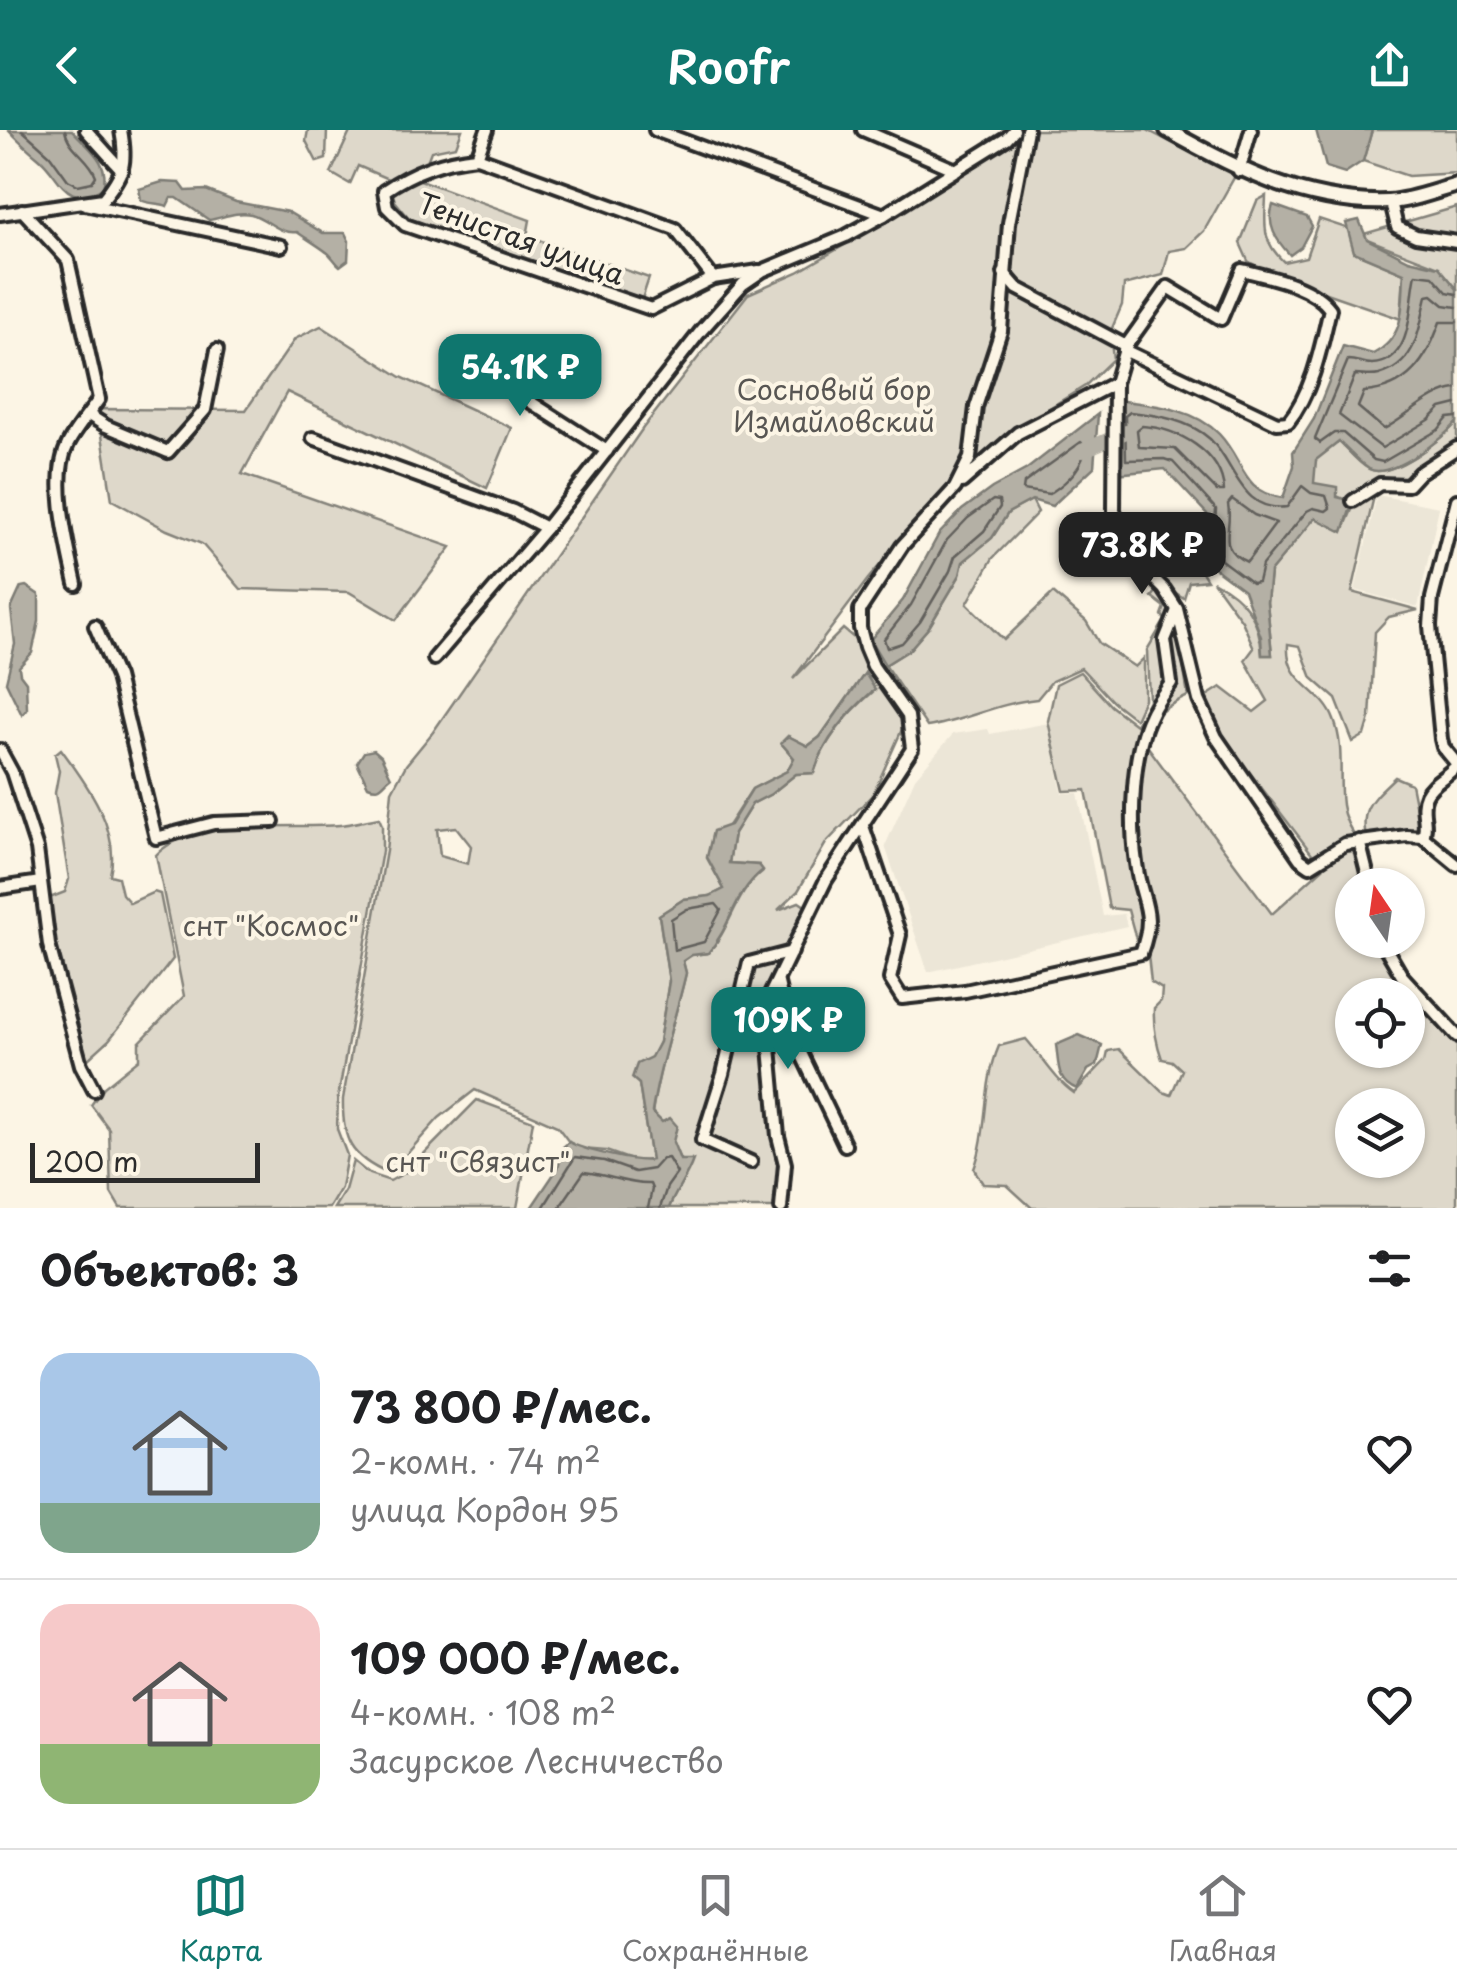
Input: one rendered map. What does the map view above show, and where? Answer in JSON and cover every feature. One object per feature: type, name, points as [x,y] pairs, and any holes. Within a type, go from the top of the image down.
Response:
[{"type":"main road","points":[[1166,130],[1240,171],[1318,196],[1390,202],[1457,185]]},
{"type":"street","points":[[86,130],[122,170]]},
{"type":"street","points":[[0,214],[103,199],[120,178],[126,155],[121,130]]},
{"type":"street","points":[[487,130],[477,157],[675,229],[713,278]]},
{"type":"street","points":[[656,130],[884,215]]},
{"type":"street","points":[[863,130],[956,170]]},
{"type":"street","points":[[434,659],[546,528],[701,331],[743,284],[762,271],[846,236],[884,215],[1008,138],[1014,130]]},
{"type":"street","points":[[956,488],[970,458],[976,407],[1001,331],[1008,223],[1027,130]]},
{"type":"street","points":[[1240,171],[1252,130]]},
{"type":"street","name":"Тенистая улица","points":[[477,157],[437,164],[384,191],[388,207],[405,225],[651,309],[713,278],[762,271]]},
{"type":"street","points":[[1390,202],[1397,227],[1416,236],[1457,242]]},
{"type":"street","points":[[85,204],[281,246]]},
{"type":"street","points":[[22,210],[68,260],[99,399],[68,444],[59,468],[76,584]]},
{"type":"street","points":[[1004,274],[1018,288],[1125,348],[1276,422],[1288,422],[1299,408],[1310,380],[1330,309],[1323,299],[1277,279],[1242,270],[1222,320],[1168,287],[1125,348],[1115,383],[1114,511],[1137,562],[1164,589],[1177,609],[1206,717],[1300,859],[1310,866],[1336,847],[1359,840],[1422,837],[1457,866]]},
{"type":"street","points":[[89,415],[168,452],[205,410],[217,350]]},
{"type":"street","points":[[454,353],[607,451]]},
{"type":"street","points":[[781,1208],[785,1164],[778,1136],[766,1003],[826,880],[912,750],[908,716],[873,666],[865,647],[860,610],[902,546],[956,488],[1018,433],[1115,383]]},
{"type":"street","points":[[312,438],[513,511],[546,528]]},
{"type":"street","points":[[1353,501],[1380,484],[1408,484],[1457,448]]},
{"type":"street","points":[[1422,837],[1427,827],[1423,811],[1428,791],[1457,765],[1443,748],[1441,739],[1430,626],[1432,598],[1457,500]]},
{"type":"street","points":[[862,826],[900,936],[890,979],[902,998],[965,991],[1141,953],[1151,927],[1136,862],[1140,745],[1150,716],[1171,682],[1164,640],[1177,609]]},
{"type":"street","points":[[95,626],[116,677],[156,838],[214,824],[273,821]]},
{"type":"street","points":[[0,750],[12,772],[37,849],[49,946],[81,1065],[94,1090]]},
{"type":"street","points":[[1359,840],[1366,868]]},
{"type":"street","points":[[0,888],[41,882]]},
{"type":"street","points":[[751,1162],[702,1140],[723,1074],[749,963],[792,952]]},
{"type":"street","points":[[1392,958],[1402,976],[1457,1036]]},
{"type":"street","points":[[778,982],[788,1026],[845,1145]]},
{"type":"shaded area","points":[[1377,495],[1439,507],[1418,607],[1355,590]]},
{"type":"shaded area","points":[[1048,723],[1062,793],[1078,793],[1103,916],[1124,914],[1127,926],[928,972],[885,846],[915,778],[953,734],[988,729],[990,734]]},
{"type":"green space","points":[[308,130],[327,130],[326,159],[317,162],[306,141]]},
{"type":"green space","points":[[351,130],[462,130],[456,146],[431,151],[420,180],[530,220],[527,236],[649,278],[642,299],[410,219],[395,201],[388,179],[358,166],[350,184],[331,173]]},
{"type":"green space","name":"Сосновый бор Измайловский","points":[[1019,130],[1147,130],[1235,176],[1204,231],[1186,248],[1169,251],[1163,275],[1124,285],[1122,305],[1110,333],[1113,359],[1085,386],[1017,428],[946,487],[868,579],[793,679],[843,629],[865,647],[908,716],[873,794],[826,843],[798,891],[778,910],[799,902],[808,908],[761,1003],[774,1136],[781,1161],[774,1198],[781,1201],[779,1208],[669,1208],[692,1160],[681,1161],[662,1122],[652,1113],[686,973],[683,961],[691,955],[708,953],[746,890],[763,871],[759,865],[729,863],[734,833],[752,804],[796,774],[814,773],[839,727],[875,690],[865,673],[820,737],[808,746],[788,736],[781,743],[794,758],[787,771],[752,789],[707,858],[724,889],[710,896],[684,899],[659,915],[669,981],[659,1042],[639,1084],[651,1160],[637,1162],[606,1151],[582,1149],[569,1142],[557,1126],[475,1090],[439,1118],[389,1174],[376,1168],[351,1146],[344,1126],[343,1099],[386,851],[392,791],[406,765],[433,732],[643,428],[748,294],[798,272],[848,243],[1011,141]],"holes":[[[456,827],[471,846],[468,864],[440,856],[437,829]]]},
{"type":"green space","points":[[1372,130],[1457,130],[1457,173],[1408,176],[1363,161]]},
{"type":"green space","points":[[1266,196],[1268,239],[1284,262],[1306,257],[1319,219],[1364,234],[1457,207],[1457,289],[1439,267],[1367,239],[1355,252],[1404,273],[1401,319],[1268,273],[1248,261],[1240,243],[1257,201]]},
{"type":"green space","points":[[321,326],[401,377],[512,428],[487,488],[287,392],[242,474],[451,547],[396,620],[349,592],[241,589],[202,544],[112,500],[98,409],[246,410],[295,339]]},
{"type":"green space","points":[[1457,422],[1457,445],[1374,496],[1352,592],[1418,610],[1389,617],[1375,632],[1370,718],[1365,735],[1353,742],[1336,699],[1312,678],[1300,646],[1288,644],[1292,669],[1334,720],[1343,811],[1364,860],[1364,868],[1335,868],[1335,958],[1385,958],[1397,978],[1335,978],[1335,1068],[1425,1068],[1425,1009],[1457,1044],[1457,1208],[1032,1208],[1007,1185],[983,1184],[974,1169],[999,1046],[1026,1039],[1074,1093],[1106,1060],[1108,1051],[1119,1049],[1163,1092],[1171,1095],[1182,1070],[1172,1061],[1162,1059],[1155,1034],[1154,1008],[1161,1001],[1162,989],[1151,982],[1148,955],[1136,939],[1128,910],[1109,908],[1086,790],[1064,791],[1048,721],[1056,684],[1080,672],[1111,706],[1136,725],[1149,700],[1147,650],[1165,620],[1165,607],[1152,597],[1157,591],[1151,583],[1159,571],[1196,546],[1207,580],[1189,582],[1184,598],[1171,590],[1167,598],[1175,612],[1188,696],[1159,714],[1149,726],[1145,743],[1272,914],[1323,868],[1211,722],[1202,699],[1221,687],[1254,712],[1268,701],[1245,660],[1254,648],[1242,621],[1213,581],[1249,610],[1258,630],[1262,655],[1272,655],[1267,602],[1270,572],[1315,517],[1343,531],[1354,505],[1313,483],[1315,460],[1339,441],[1357,460],[1378,471],[1403,463]]},
{"type":"green space","points":[[1032,500],[1038,512],[993,558],[967,604],[1004,640],[1053,593],[1086,621],[1099,643],[1135,667],[1144,658],[1144,699],[1135,719],[1081,668],[1052,681],[1037,699],[927,727],[885,665],[909,650],[929,627],[960,575],[962,562],[992,538],[1008,513]]},
{"type":"green space","points":[[61,749],[99,808],[111,841],[110,875],[118,877],[122,894],[130,903],[154,892],[160,894],[173,959],[109,1040],[87,1060],[80,1054],[42,901],[65,892],[69,879],[55,793],[59,771],[55,754]]},
{"type":"green space","points":[[1395,777],[1411,784],[1421,834],[1457,865],[1457,872],[1417,841],[1367,844],[1366,813]]},
{"type":"green space","name":"снт \"Космос\"","points":[[379,818],[382,851],[338,1098],[337,1129],[347,1155],[341,1188],[329,1208],[120,1208],[111,1193],[109,1129],[91,1105],[104,1087],[139,1059],[139,1043],[184,996],[156,855],[172,843],[217,830],[340,825]]},
{"type":"green space","name":"снт \"Связист\"","points":[[477,1100],[533,1121],[517,1208],[334,1208],[345,1190],[353,1161],[369,1174],[390,1181],[406,1172]]},
{"type":"water","points":[[9,130],[72,130],[101,163],[103,188],[90,194],[71,193]]},
{"type":"water","points":[[1316,130],[1372,130],[1363,161],[1345,173],[1326,167]]},
{"type":"water","points":[[162,182],[180,183],[186,191],[206,190],[236,202],[288,212],[323,233],[345,233],[349,241],[348,260],[340,266],[297,232],[284,231],[251,214],[209,220],[177,198],[171,198],[167,206],[141,200],[139,189]]},
{"type":"water","points":[[1273,205],[1307,217],[1312,226],[1301,247],[1290,255],[1274,232]]},
{"type":"water","points":[[1359,220],[1367,239],[1409,260],[1439,267],[1457,289],[1457,422],[1429,447],[1390,469],[1369,469],[1339,442],[1316,460],[1314,483],[1337,487],[1337,497],[1353,501],[1343,532],[1315,518],[1270,572],[1267,602],[1272,655],[1262,655],[1261,637],[1244,590],[1213,567],[1203,542],[1207,514],[1165,469],[1115,474],[1116,400],[1171,409],[1209,425],[1227,444],[1251,482],[1283,498],[1294,466],[1293,452],[1314,419],[1343,346],[1373,354],[1391,339],[1400,320],[1404,273],[1354,252],[1346,223]]},
{"type":"water","points":[[1098,414],[1094,467],[1052,506],[1032,500],[1008,513],[992,538],[963,562],[960,575],[929,627],[909,650],[885,665],[870,640],[903,600],[939,534],[962,510],[1027,469]]},
{"type":"water","points":[[21,587],[39,595],[39,621],[32,653],[19,667],[26,682],[27,709],[22,715],[6,682],[15,644],[11,609]]},
{"type":"water","points":[[865,673],[875,689],[839,727],[814,773],[796,774],[752,804],[734,833],[729,863],[759,865],[763,870],[738,900],[708,953],[683,961],[686,973],[652,1112],[662,1122],[670,1118],[677,1126],[673,1142],[680,1160],[693,1160],[669,1208],[531,1208],[558,1168],[563,1147],[569,1142],[610,1155],[651,1160],[639,1084],[632,1078],[637,1064],[651,1057],[659,1042],[669,981],[659,915],[684,899],[710,896],[724,889],[707,857],[713,831],[730,825],[752,789],[787,771],[794,758],[781,743],[788,736],[808,746],[820,737]]},
{"type":"water","points":[[374,750],[391,777],[376,788],[368,786],[357,763],[364,752]]},
{"type":"water","points":[[1079,1035],[1102,1045],[1097,1065],[1088,1070],[1077,1089],[1062,1077],[1056,1045]]},
{"type":"waterway","points":[[1082,451],[1126,432]]}]
